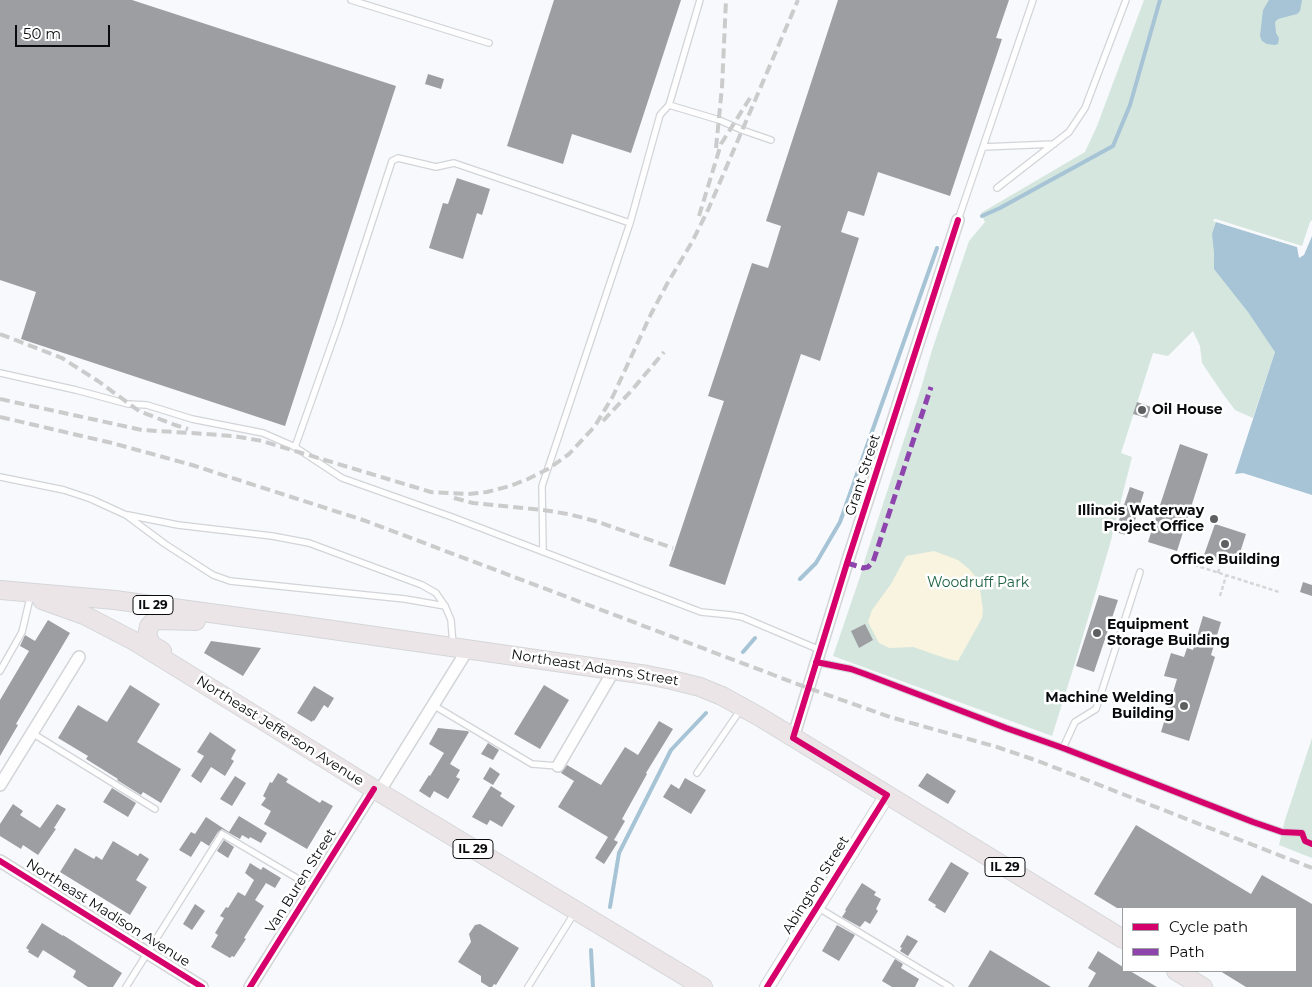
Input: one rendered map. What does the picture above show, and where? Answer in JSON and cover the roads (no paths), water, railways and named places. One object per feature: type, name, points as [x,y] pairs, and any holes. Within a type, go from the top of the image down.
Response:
[{"type":"main road","name":"Northeast Jefferson Avenue","points":[[0,591],[52,603],[84,615],[117,631],[376,791],[703,987]]},
{"type":"main road","name":"Northeast Adams Street","points":[[0,591],[142,603],[660,677],[709,690],[742,707],[1122,937]]},
{"type":"main road","points":[[244,709],[152,645],[147,636],[149,626],[159,620],[305,626]]},
{"type":"main road","points":[[1178,972],[1203,987]]},
{"type":"street","name":"Grant Street","points":[[793,738],[958,220]]},
{"type":"street","name":"Van Buren Street","points":[[250,987],[312,887],[433,706],[461,648]]},
{"type":"street","points":[[0,785],[79,657]]},
{"type":"street","points":[[558,766],[614,670]]},
{"type":"street","name":"Abington Street","points":[[767,987],[887,795]]},
{"type":"street","name":"Northeast Madison Avenue","points":[[0,861],[202,987]]},
{"type":"lane","points":[[351,0],[489,44]]},
{"type":"lane","points":[[543,552],[542,486],[630,223],[660,115],[669,105],[700,0]]},
{"type":"lane","points":[[958,220],[1033,0]]},
{"type":"lane","points":[[997,188],[1069,132],[1086,108],[1126,0]]},
{"type":"lane","points":[[669,105],[719,120],[771,140]]},
{"type":"lane","points":[[983,148],[1054,144]]},
{"type":"lane","points":[[295,447],[339,323],[392,161],[398,158],[436,167],[454,164],[630,223]]},
{"type":"lane","points":[[0,373],[128,404],[147,405],[192,419],[262,433],[295,447],[342,478],[701,612],[742,617],[820,650]]},
{"type":"lane","points":[[0,477],[64,490],[92,499],[126,515],[165,544],[213,575],[230,581],[405,599],[445,606]]},
{"type":"lane","points":[[126,515],[178,525],[272,536],[309,543],[422,584],[436,593],[445,606],[461,648]]},
{"type":"lane","points":[[1064,748],[1075,722],[1096,709],[1140,572]]},
{"type":"lane","points":[[0,671],[22,632],[30,598]]},
{"type":"lane","points":[[816,662],[866,674],[1006,728],[1064,748],[1253,822],[1282,832],[1302,833]]},
{"type":"lane","points":[[433,706],[532,764],[558,766]]},
{"type":"lane","points":[[697,774],[742,707]]},
{"type":"lane","points":[[32,733],[155,809]]},
{"type":"lane","points":[[126,987],[222,834],[312,887]]},
{"type":"lane","points":[[817,907],[950,987]]},
{"type":"lane","points":[[528,987],[576,911]]},
{"type":"water","points":[[1269,0],[1302,0],[1300,11],[1297,14],[1278,19],[1275,22],[1276,33],[1279,38],[1278,44],[1275,45],[1262,41],[1260,36],[1263,10]]},
{"type":"water","points":[[1216,222],[1304,249],[1312,223],[1312,495],[1243,473],[1235,474],[1275,352],[1248,312],[1214,269],[1212,234]]},
{"type":"waterway","points":[[982,216],[1113,146],[1130,105],[1160,0]]},
{"type":"waterway","points":[[800,579],[816,563],[840,522],[937,248]]},
{"type":"waterway","points":[[743,652],[755,638]]},
{"type":"waterway","points":[[610,907],[619,853],[671,750],[706,713]]},
{"type":"waterway","points":[[591,950],[593,987]]},
{"type":"railway","points":[[716,148],[722,87],[726,0]]},
{"type":"railway","points":[[0,399],[142,430],[233,436],[262,441],[431,492],[468,494],[487,492],[528,479],[548,469],[569,454],[595,426],[613,396],[651,314],[708,210],[798,0]]},
{"type":"railway","points":[[699,216],[721,144],[750,98]]},
{"type":"railway","points":[[0,334],[62,358],[139,411],[188,429]]},
{"type":"railway","points":[[603,421],[664,352]]},
{"type":"railway","points":[[0,417],[112,443],[192,465],[366,521],[808,688],[890,717],[997,747],[1038,761],[1312,868]]},
{"type":"railway","points":[[454,498],[473,503],[568,514],[595,521],[673,548]]},
{"type":"place","name":"Oil House","points":[[1142,410]]},
{"type":"place","name":"Illinois Waterway Project Office","points":[[1214,519]]},
{"type":"place","name":"Office Building","points":[[1225,544]]},
{"type":"place","name":"Equipment Storage Building","points":[[1097,633]]},
{"type":"place","name":"Machine Welding Building","points":[[1184,706]]},
{"type":"park label","name":"Woodruff Park","points":[[978,583]]}]
